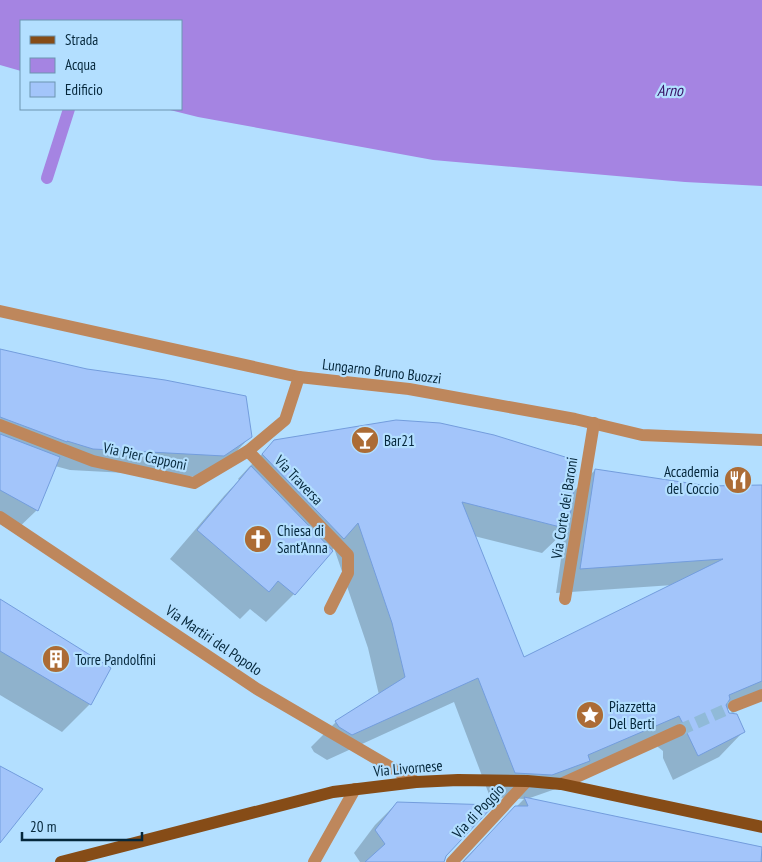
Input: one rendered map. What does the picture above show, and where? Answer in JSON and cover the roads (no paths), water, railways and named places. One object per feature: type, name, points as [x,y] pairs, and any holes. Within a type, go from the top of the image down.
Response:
[{"type":"main road","name":"Via Livornese","points":[[61,862],[333,792],[416,782],[458,780],[527,781],[561,784],[762,827]]},
{"type":"street","name":"Lungarno Bruno Buozzi","points":[[0,311],[299,377],[409,389],[594,423],[642,435],[762,440]]},
{"type":"street","name":"Via Pier Capponi","points":[[0,425],[93,461],[194,483],[248,451],[285,420],[299,377]]},
{"type":"street","name":"Via Corte dei Baroni","points":[[565,599],[594,423]]},
{"type":"street","name":"Via Traversa","points":[[248,451],[348,555],[348,573],[330,609]]},
{"type":"street","name":"Via Martiri del Popolo","points":[[0,517],[257,688],[416,782]]},
{"type":"street","points":[[734,706],[762,695]]},
{"type":"street","points":[[561,784],[680,730]]},
{"type":"street","name":"Via di Poggio","points":[[452,862],[527,781]]},
{"type":"street","points":[[314,862],[355,789]]},
{"type":"water","name":"Arno","points":[[0,0],[762,0],[762,186],[685,182],[433,160],[198,117],[170,110],[182,110],[182,20],[20,20],[20,71],[0,65]]},
{"type":"waterway","points":[[47,178],[69,110]]},
{"type":"tunnel","points":[[680,730],[734,706]]},
{"type":"place","name":"Bar21","points":[[365,440]]},
{"type":"place","name":"Accademia del Coccio","points":[[738,480]]},
{"type":"place","name":"Chiesa di Sant'Anna","points":[[258,539]]},
{"type":"place","name":"Torre Pandolfini","points":[[56,659]]},
{"type":"place","name":"Piazzetta Del Berti","points":[[590,715]]}]
